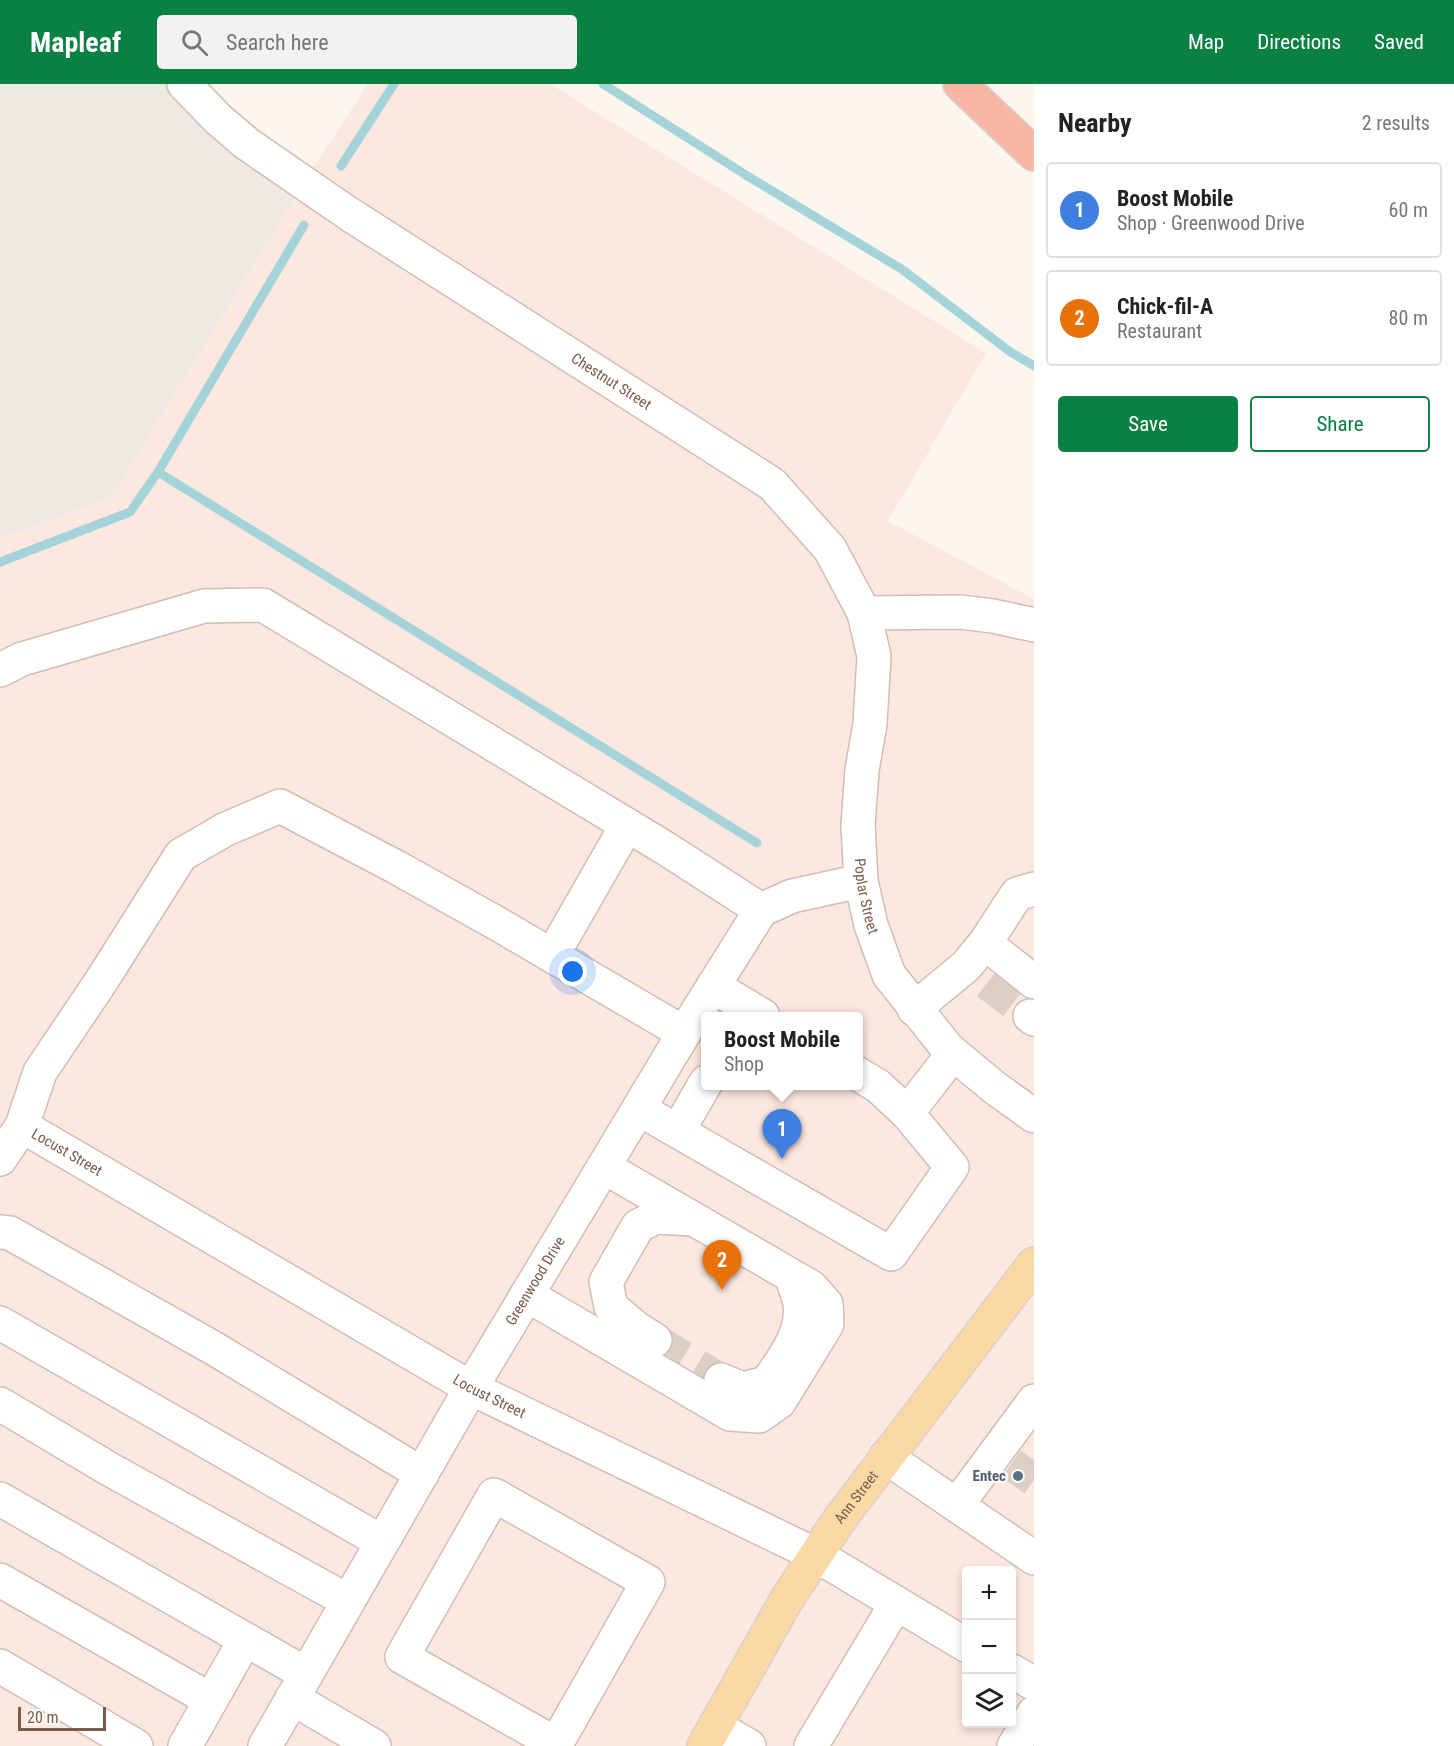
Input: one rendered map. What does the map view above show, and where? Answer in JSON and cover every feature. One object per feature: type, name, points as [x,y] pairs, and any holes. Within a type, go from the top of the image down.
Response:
[{"type":"highway","points":[[960,84],[1034,154]]},
{"type":"main road","name":"Ann Street","points":[[709,1736],[787,1599],[839,1520],[1034,1264]]},
{"type":"street","name":"Chestnut Street","points":[[184,84],[218,119],[246,143],[349,214],[772,484],[830,549],[864,613]]},
{"type":"street","points":[[0,670],[22,659],[204,606],[263,605],[627,825],[761,910],[792,896],[861,881]]},
{"type":"street","points":[[864,613],[960,612],[993,616],[1034,626]]},
{"type":"street","name":"Poplar Street","points":[[864,613],[874,656],[870,724],[862,770],[858,825],[861,881],[871,925],[889,975],[914,1009],[953,1054],[995,1088],[1033,1113]]},
{"type":"street","points":[[0,1159],[22,1126],[40,1072],[100,983],[181,855],[226,829],[280,806],[396,867],[684,1034]]},
{"type":"street","points":[[552,956],[627,825]]},
{"type":"street","points":[[914,1009],[979,964],[1017,894],[1034,889]]},
{"type":"street","name":"Greenwood Drive","points":[[265,1746],[471,1388],[761,910]]},
{"type":"street","points":[[979,964],[1034,982]]},
{"type":"street","points":[[713,986],[748,1012]]},
{"type":"street","points":[[907,1113],[953,1054]]},
{"type":"street","points":[[639,1108],[891,1254],[951,1167],[907,1113],[878,1086],[863,1077]]},
{"type":"street","points":[[678,1131],[701,1089]]},
{"type":"street","name":"Locust Street","points":[[22,1126],[471,1388],[816,1555],[962,1643]]},
{"type":"street","points":[[527,1295],[730,1414],[759,1416],[779,1402],[827,1324],[826,1304],[811,1287],[604,1167]]},
{"type":"street","points":[[655,1340],[636,1328],[611,1307],[606,1282],[638,1226],[656,1217],[693,1219]]},
{"type":"street","points":[[0,1232],[10,1233],[215,1349],[422,1474]]},
{"type":"street","points":[[721,1380],[742,1389],[767,1383],[786,1355],[799,1329],[800,1303],[791,1276]]},
{"type":"street","points":[[0,1323],[382,1542]]},
{"type":"street","points":[[0,1404],[111,1470],[348,1601]]},
{"type":"street","points":[[957,1505],[1004,1458],[1031,1412]]},
{"type":"street","points":[[886,1457],[1034,1558]]},
{"type":"street","points":[[494,1495],[648,1582],[556,1745],[402,1657],[494,1495]]},
{"type":"street","points":[[0,1499],[245,1640],[374,1746]]},
{"type":"street","points":[[0,1580],[211,1701]]},
{"type":"street","points":[[811,1746],[896,1604]]},
{"type":"street","points":[[185,1746],[245,1640]]},
{"type":"street","points":[[0,1666],[136,1746]]},
{"type":"street","points":[[1016,1674],[1034,1684]]},
{"type":"street","points":[[1014,1746],[1034,1713]]},
{"type":"street","points":[[709,1736],[749,1746]]},
{"type":"shaded area","points":[[0,84],[211,84],[229,105],[311,171],[111,497],[0,538]]},
{"type":"shaded area","points":[[368,84],[550,84],[986,353],[888,521],[1034,599],[1034,1746],[0,1746],[0,538],[111,497],[311,171]]},
{"type":"waterway","points":[[341,166],[394,84]]},
{"type":"waterway","points":[[603,84],[749,177],[903,270],[1009,351],[1034,366]]},
{"type":"waterway","points":[[0,562],[130,512],[158,472],[304,225]]},
{"type":"waterway","points":[[158,472],[757,843]]},
{"type":"tunnel","points":[[987,983],[1030,1016]]},
{"type":"tunnel","points":[[655,1340],[721,1380]]},
{"type":"tunnel","points":[[1011,1464],[1034,1480]]},
{"type":"place","name":"Boost Mobile","points":[[782,1159]]},
{"type":"place","name":"Chick-fil-A","points":[[722,1290]]},
{"type":"place","name":"Entec","points":[[1018,1476]]}]
